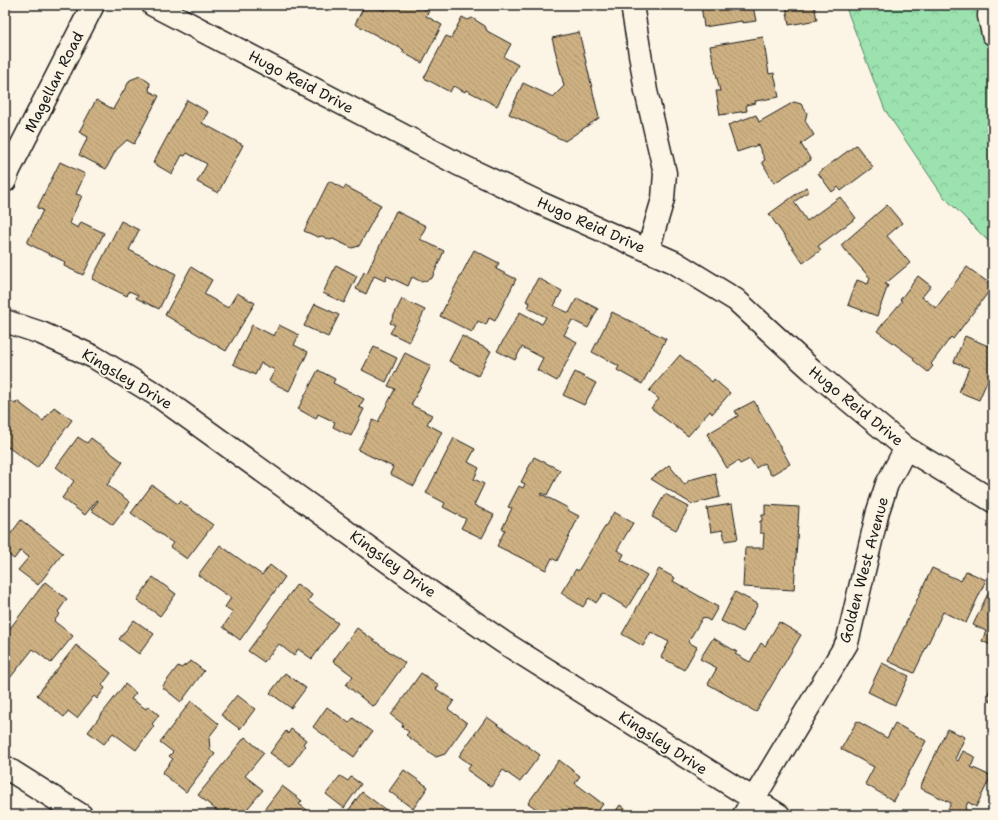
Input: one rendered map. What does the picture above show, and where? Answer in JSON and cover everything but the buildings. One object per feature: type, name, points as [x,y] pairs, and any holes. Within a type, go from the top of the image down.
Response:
[{"type":"street","name":"Magellan Road","points":[[5,182],[9,170],[93,5]]},
{"type":"street","name":"Hugo Reid Drive","points":[[153,5],[458,164],[540,203],[674,262],[736,300],[812,370],[906,448],[993,501]]},
{"type":"street","points":[[632,5],[646,90],[665,173],[663,198],[648,250]]},
{"type":"street","points":[[990,5],[989,16],[993,34]]},
{"type":"street","name":"Kingsley Drive","points":[[5,321],[41,333],[94,357],[157,395],[426,589],[503,642],[749,808],[779,815]]},
{"type":"street","name":"Golden West Avenue","points":[[749,808],[847,644],[878,511],[887,484],[906,448]]},
{"type":"street","points":[[5,767],[81,815]]},
{"type":"green space","points":[[845,5],[993,5],[993,246],[943,196],[885,110]]}]
